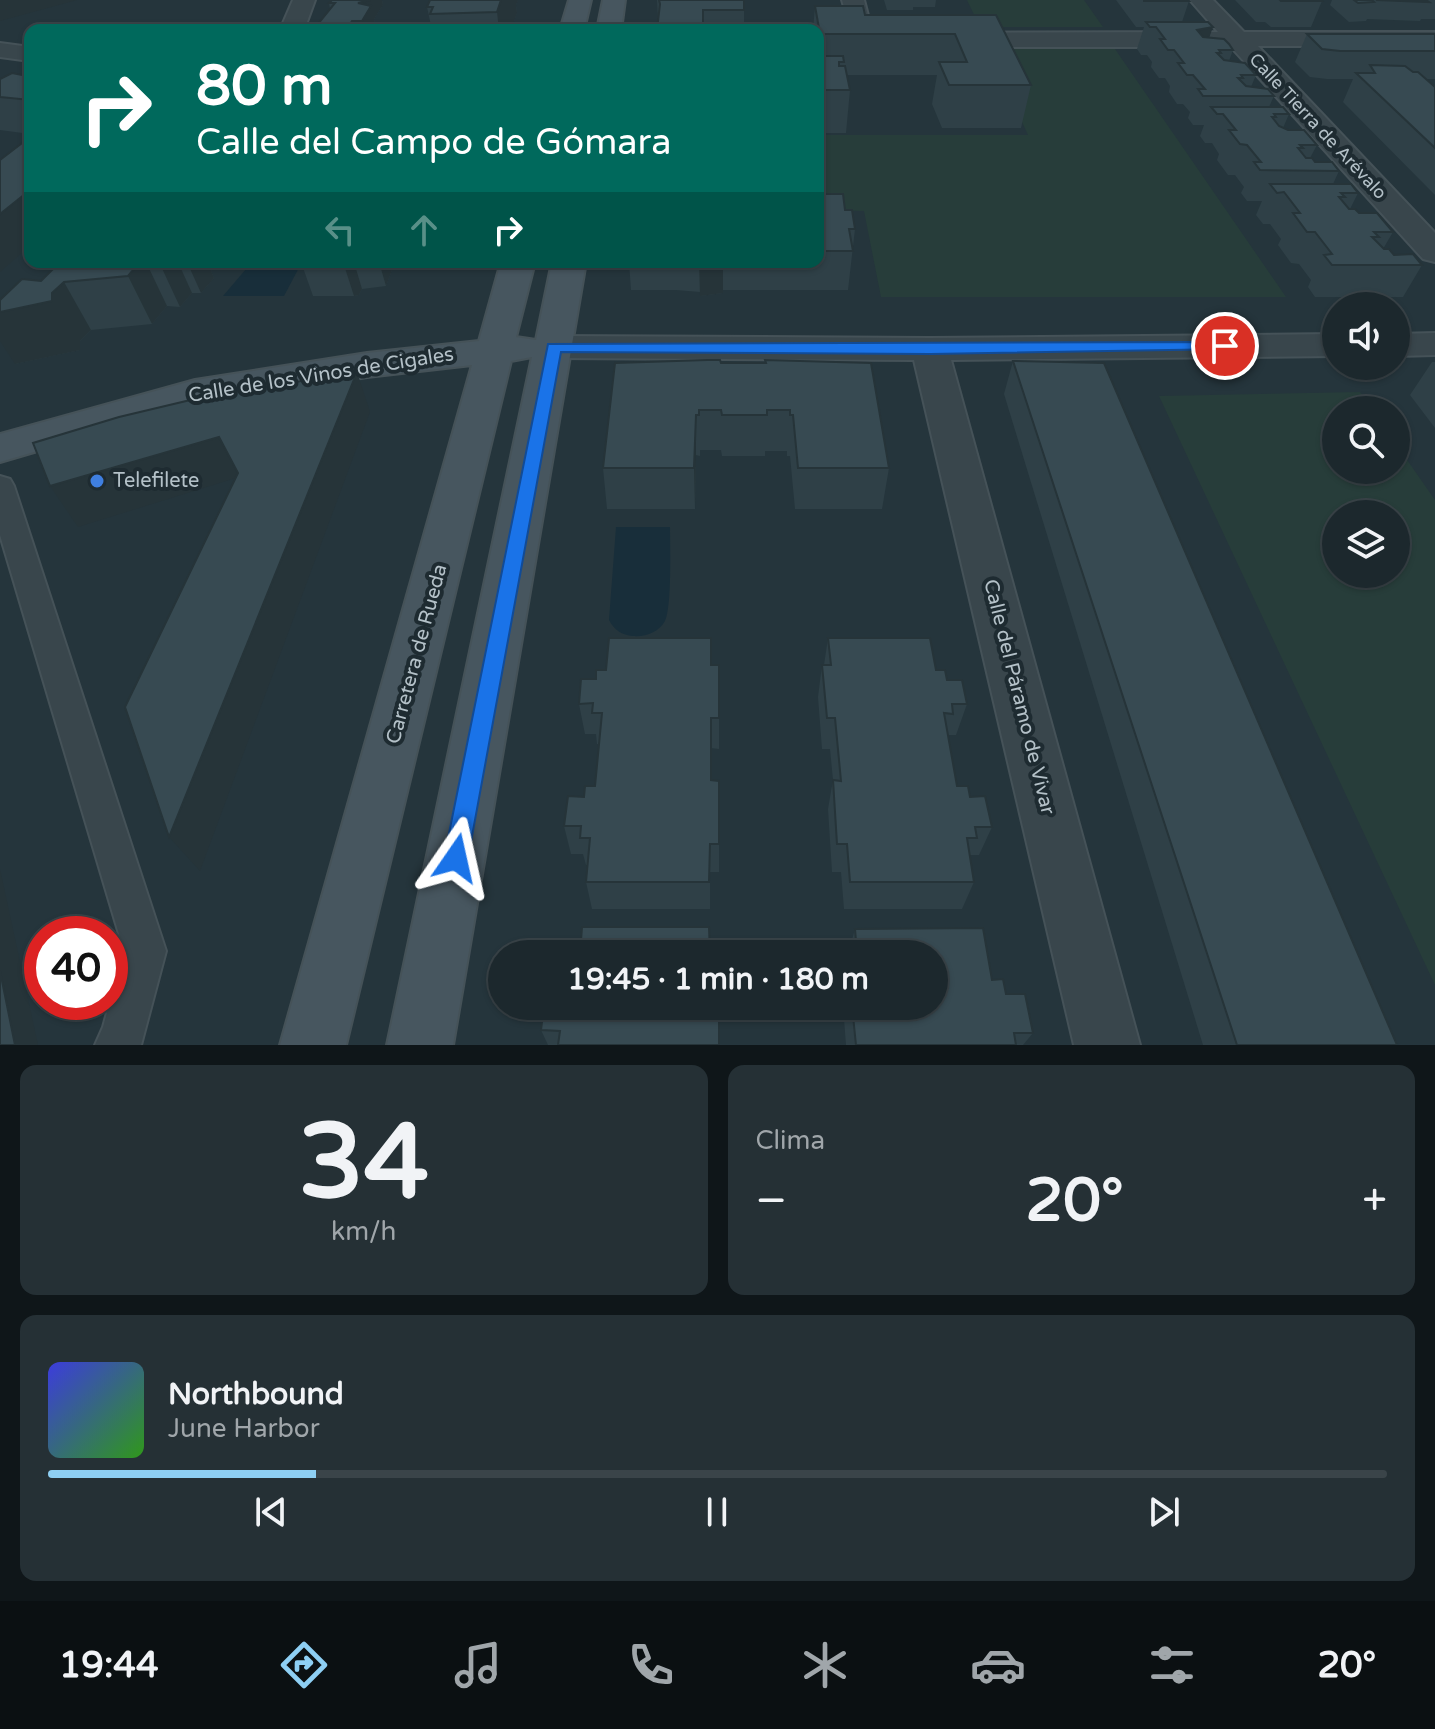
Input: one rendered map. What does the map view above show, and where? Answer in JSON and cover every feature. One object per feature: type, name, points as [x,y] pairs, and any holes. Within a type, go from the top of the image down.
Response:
[{"type":"street","points":[[294,24],[304,0]]},
{"type":"street","points":[[574,24],[580,0]]},
{"type":"street","points":[[610,24],[614,0]]},
{"type":"street","points":[[853,0],[859,26],[875,36],[890,40],[1435,39]]},
{"type":"street","name":"Calle Tierra de Arévalo","points":[[1201,0],[1435,252]]},
{"type":"street","points":[[0,50],[24,53]]},
{"type":"street","name":"Carretera de Rueda","points":[[313,1045],[516,268]]},
{"type":"street","points":[[420,1045],[568,268]]},
{"type":"street","points":[[1410,345],[1435,344]]},
{"type":"street","points":[[554,347],[930,349],[1322,345]]},
{"type":"street","name":"Calle de los Vinos de Cigales","points":[[0,448],[195,392],[367,365],[496,349],[554,347]]},
{"type":"street","name":"Calle del Páramo de Vivar","points":[[930,349],[1107,1045]]},
{"type":"lane","points":[[0,486],[145,951],[122,1038],[117,1045]]},
{"type":"green space","points":[[967,0],[1084,0],[1103,27],[980,27]]},
{"type":"green space","points":[[989,49],[1115,49],[1286,297],[881,297],[864,211],[824,210],[824,135],[1028,135]]},
{"type":"green space","points":[[1360,392],[1363,396],[1322,396],[1322,484],[1410,484],[1410,464],[1435,500],[1435,985],[1159,396]]},
{"type":"water","points":[[247,268],[299,268],[284,296],[223,296]]},
{"type":"water","points":[[616,527],[670,527],[667,613],[662,625],[647,635],[625,634],[609,620]]},
{"type":"building","points":[[332,0],[370,0],[358,3],[371,6],[362,21],[318,24],[335,3],[329,3]]},
{"type":"building","points":[[430,0],[501,0],[497,12],[430,14],[433,7],[427,7]]},
{"type":"building","points":[[659,0],[744,0],[744,10],[703,10],[703,24],[658,24]]},
{"type":"building","points":[[1188,0],[1189,1],[1144,1]]},
{"type":"building","points":[[1321,0],[1322,1],[1281,1]]},
{"type":"building","points":[[1354,0],[1372,0],[1374,2],[1358,3]]},
{"type":"building","points":[[1376,0],[1426,0],[1429,2]]},
{"type":"building","points":[[815,6],[863,6],[865,15],[996,15],[1031,85],[949,85],[939,62],[967,62],[955,34],[824,34],[824,24],[818,24]]},
{"type":"building","points":[[1146,22],[1208,22],[1213,27],[1197,30],[1203,37],[1224,39],[1233,50],[1219,50],[1221,53],[1217,53],[1224,60],[1245,63],[1256,75],[1241,75],[1243,78],[1238,78],[1246,86],[1268,89],[1274,96],[1203,96],[1198,89],[1205,89],[1193,75],[1187,75],[1178,63],[1184,63],[1174,50],[1168,50],[1160,39],[1165,39],[1156,27],[1150,27]]},
{"type":"building","points":[[1307,34],[1435,34],[1435,51],[1322,49]]},
{"type":"building","points":[[824,56],[843,56],[844,62],[839,62],[839,66],[845,66],[850,90],[824,90]]},
{"type":"building","points":[[1370,65],[1405,66],[1418,72],[1435,87],[1435,148],[1356,73],[1375,73]]},
{"type":"building","points":[[12,73],[22,75],[24,99],[0,97],[0,79]]},
{"type":"building","points":[[1211,107],[1283,107],[1289,114],[1274,114],[1276,117],[1272,117],[1279,126],[1288,130],[1304,130],[1317,145],[1300,145],[1303,148],[1298,148],[1306,158],[1312,158],[1315,162],[1332,162],[1339,171],[1260,170],[1254,162],[1261,162],[1247,145],[1240,144],[1229,130],[1236,130],[1223,114],[1217,114]]},
{"type":"building","points":[[24,142],[24,195],[0,214],[0,160]]},
{"type":"building","points":[[1270,184],[1351,184],[1358,193],[1341,193],[1345,197],[1339,197],[1349,209],[1359,213],[1377,213],[1393,232],[1374,232],[1379,237],[1372,237],[1394,255],[1413,254],[1422,265],[1332,265],[1324,255],[1332,254],[1315,232],[1307,232],[1293,213],[1300,213],[1284,192],[1277,193]]},
{"type":"building","points":[[824,194],[843,194],[845,210],[852,210],[855,229],[849,229],[853,251],[824,251]]},
{"type":"building","points":[[54,268],[135,268],[128,276],[64,282],[52,293],[52,301],[0,312],[0,300],[22,279],[41,281]]},
{"type":"building","points":[[720,360],[721,363],[766,363],[765,360],[871,363],[889,468],[798,468],[790,410],[767,410],[767,415],[722,415],[721,410],[699,410],[699,415],[696,415],[694,468],[603,468],[615,363]]},
{"type":"building","points":[[1013,361],[1104,363],[1397,1045],[1237,1045]]},
{"type":"building","points":[[357,372],[169,837],[125,707],[238,473],[219,437],[50,486],[33,443],[119,417],[203,397]]},
{"type":"building","points":[[609,638],[711,638],[711,665],[719,665],[719,718],[711,718],[711,780],[719,781],[719,844],[710,844],[709,882],[586,882],[590,838],[580,838],[581,826],[564,826],[568,796],[584,797],[585,786],[595,786],[602,713],[592,713],[593,703],[579,704],[581,679],[596,679],[596,670],[606,670]]},
{"type":"building","points":[[828,638],[930,638],[936,670],[945,670],[947,680],[962,680],[967,704],[952,704],[953,714],[944,713],[957,786],[968,786],[970,797],[985,796],[992,827],[975,827],[977,838],[967,838],[974,882],[850,882],[847,844],[837,844],[833,780],[841,781],[835,718],[827,718],[822,665],[831,665]]},
{"type":"building","points":[[582,927],[709,927],[709,940],[581,940]]},
{"type":"building","points":[[983,928],[992,980],[1003,979],[1006,994],[1025,994],[1033,1033],[1014,1033],[1016,1045],[856,1045],[853,1020],[948,1020],[948,940],[856,940],[855,929]]},
{"type":"building","points":[[0,971],[15,1045],[0,1045]]},
{"type":"building","points":[[542,1020],[719,1020],[719,1045],[558,1045],[560,1031],[541,1030]]},
{"type":"place","name":"Telefilete","points":[[97,481]]},
{"type":"route","points":[[456,858],[554,347],[930,349],[1225,346]]}]
